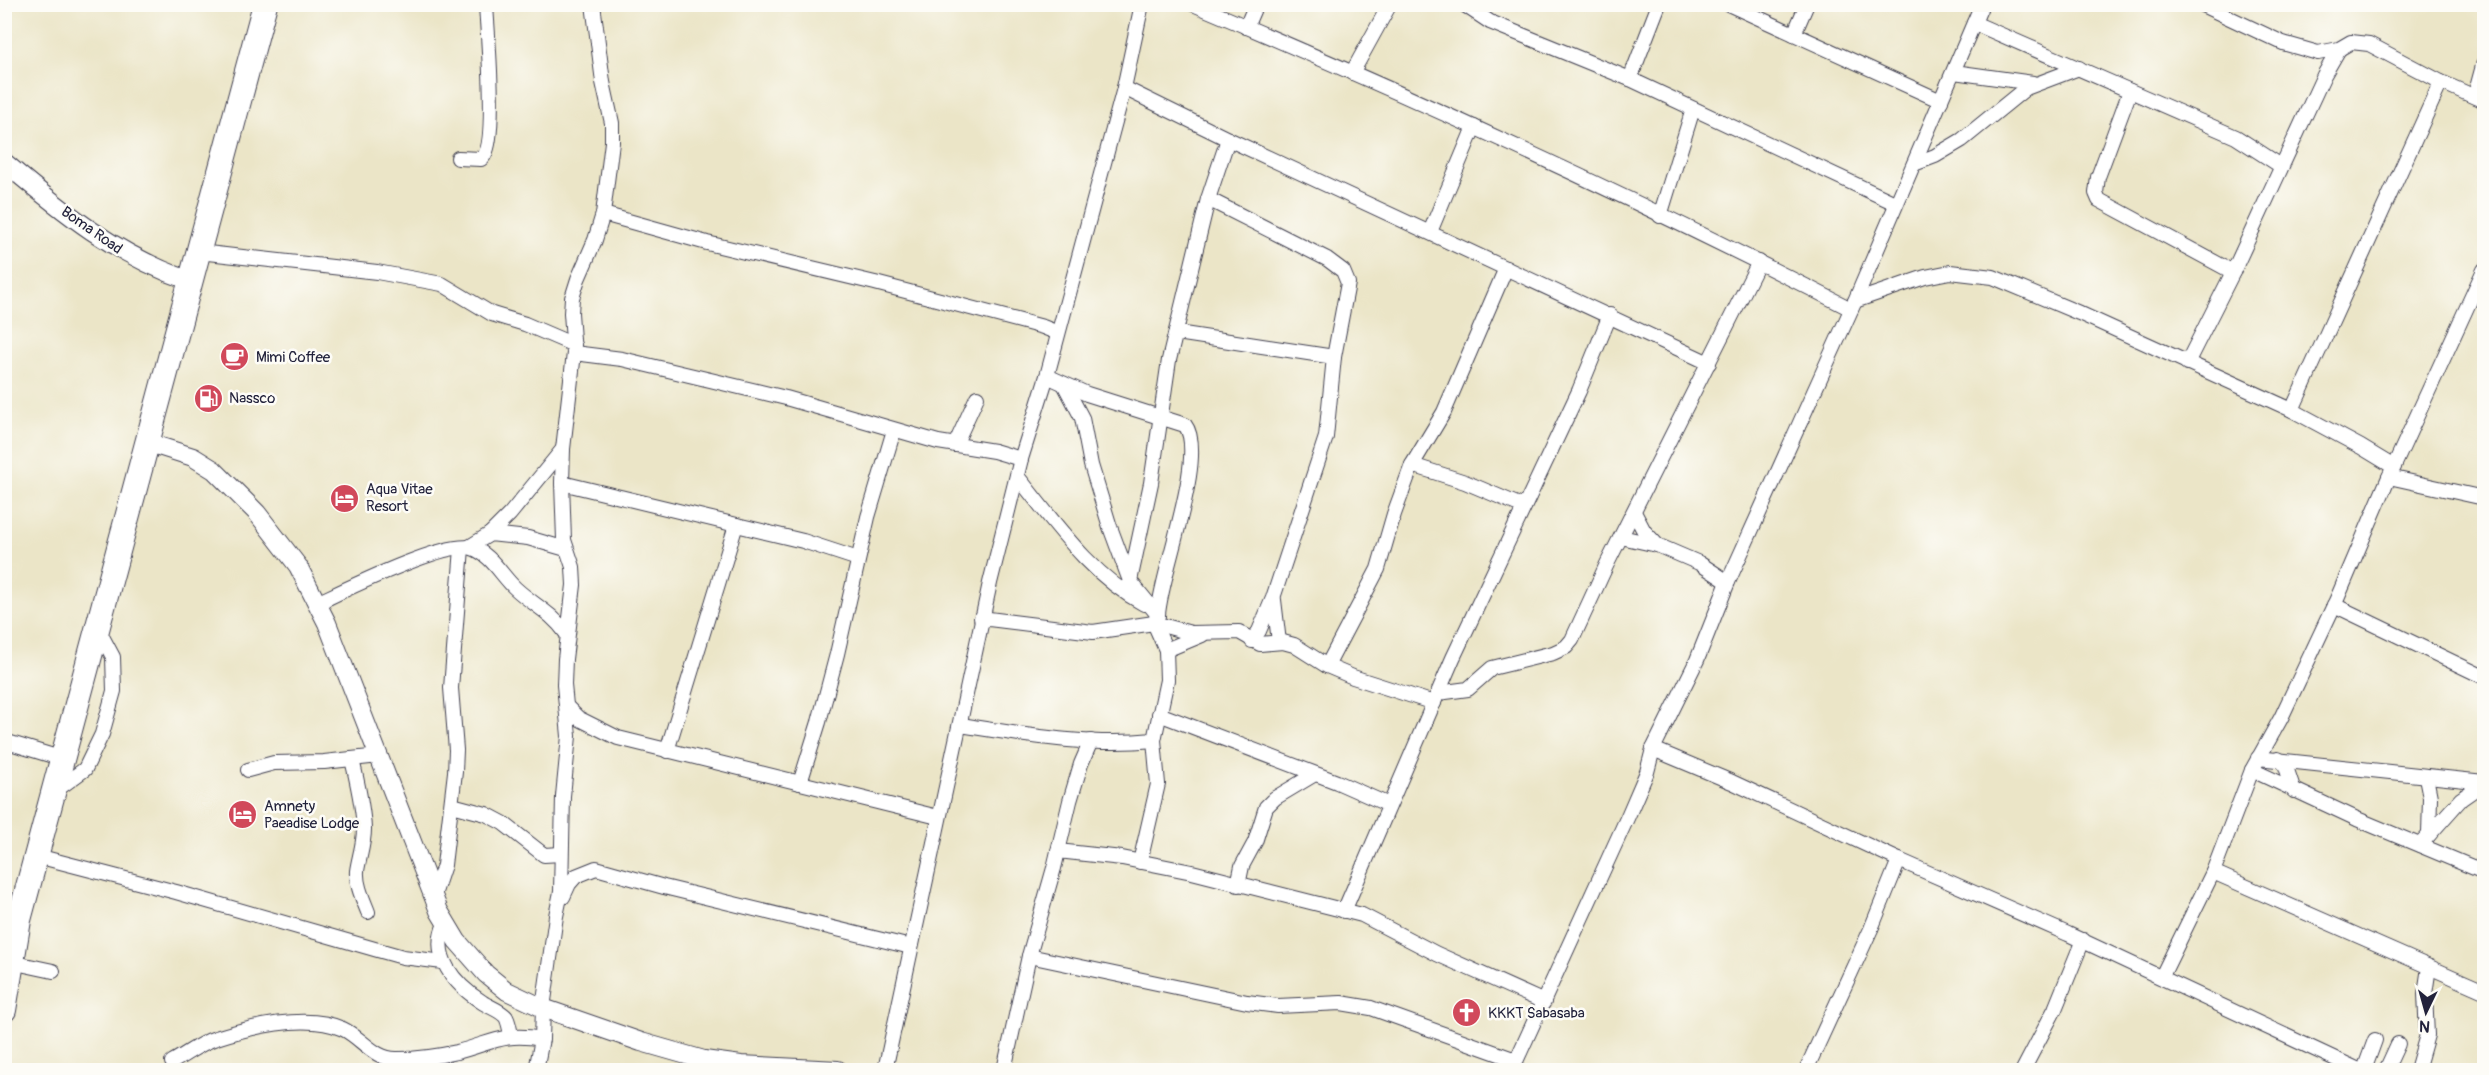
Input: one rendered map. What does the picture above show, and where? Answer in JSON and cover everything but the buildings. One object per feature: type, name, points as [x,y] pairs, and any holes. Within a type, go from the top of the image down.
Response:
[{"type":"highway","points":[[4,1010],[19,920],[149,443],[265,4]]},
{"type":"main road","name":"Boma Road","points":[[4,162],[81,225],[116,248],[159,270],[191,281]]},
{"type":"main road","points":[[149,443],[193,457],[214,470],[278,538],[298,566],[331,633],[433,898],[457,941],[486,974],[507,991],[543,1008],[640,1042],[704,1060],[838,1071]]},
{"type":"street","points":[[458,158],[481,159],[488,152],[491,135],[490,55],[486,4]]},
{"type":"street","points":[[536,1071],[561,892],[563,796],[569,736],[564,685],[566,633],[574,585],[573,567],[563,532],[562,483],[563,449],[574,349],[572,298],[603,214],[612,123],[603,82],[593,4]]},
{"type":"street","points":[[885,1071],[981,618],[1021,459],[1047,376],[1124,88],[1143,4]]},
{"type":"street","points":[[1193,4],[1474,127],[1853,305],[1925,277],[1950,272],[1984,274],[2079,313],[2292,410],[2361,447],[2392,472],[2484,498]]},
{"type":"street","points":[[1246,27],[1256,4]]},
{"type":"street","points":[[1352,73],[1390,4]]},
{"type":"street","points":[[1462,4],[1490,22],[1630,79],[1895,202]]},
{"type":"street","points":[[1630,79],[1659,4]]},
{"type":"street","points":[[1728,4],[1941,101]]},
{"type":"street","points":[[1794,34],[1807,4]]},
{"type":"street","points":[[1029,956],[1247,1002],[1278,1006],[1341,1003],[1371,1008],[1514,1065],[1628,816],[1647,772],[1653,749],[1697,660],[1728,582],[1853,305],[1895,202],[1914,164],[1982,4]]},
{"type":"street","points":[[2200,4],[2283,43],[2318,53],[2339,49],[2351,42],[2369,44],[2441,82],[2480,98],[2484,62]]},
{"type":"street","points":[[1974,23],[2236,137],[2281,166]]},
{"type":"street","points":[[2187,363],[2233,272],[2324,75],[2339,49]]},
{"type":"street","points":[[1914,164],[1935,156],[1962,140],[2033,83],[2079,68]]},
{"type":"street","points":[[1954,72],[2033,83]]},
{"type":"street","points":[[2292,410],[2441,82]]},
{"type":"street","points":[[1124,88],[1228,139],[1709,363]]},
{"type":"street","points":[[2130,91],[2098,177],[2096,193],[2099,200],[2233,272]]},
{"type":"street","points":[[1660,216],[1693,109]]},
{"type":"street","points":[[1430,232],[1474,127]]},
{"type":"street","points":[[1130,581],[1151,483],[1169,360],[1208,199],[1228,139]]},
{"type":"street","points":[[1208,199],[1327,259],[1343,271],[1348,283],[1334,357],[1329,418],[1322,453],[1273,598],[1259,631],[1252,641]]},
{"type":"street","points":[[603,214],[707,243],[875,283],[1058,333]]},
{"type":"street","points":[[199,252],[395,274],[442,284],[492,314],[525,324],[574,349],[622,358],[763,393],[894,430],[1021,459]]},
{"type":"street","points":[[1017,476],[1106,580],[1154,616],[1191,633],[1239,632],[1252,641],[1294,645],[1327,666],[1353,676],[1436,698],[1468,688],[1492,668],[1552,653],[1566,647],[1578,629],[1621,537],[1759,262]]},
{"type":"street","points":[[1327,666],[1378,569],[1394,514],[1412,465],[1444,412],[1506,268]]},
{"type":"street","points":[[2162,976],[2212,872],[2255,764],[2281,718],[2334,605],[2484,270]]},
{"type":"street","points":[[1344,911],[1436,698],[1579,391],[1610,315]]},
{"type":"street","points":[[1177,333],[1334,357]]},
{"type":"street","points":[[1047,376],[1107,401],[1185,425],[1192,439],[1188,480],[1154,616]]},
{"type":"street","points":[[1064,384],[1082,418],[1091,465],[1130,581],[1154,616],[1166,650],[1167,691],[1159,714],[1154,740],[1159,776],[1140,862]]},
{"type":"street","points":[[955,445],[977,397]]},
{"type":"street","points":[[800,783],[819,722],[868,517],[894,430]]},
{"type":"street","points":[[317,603],[414,560],[466,547],[490,534],[510,514],[563,449]]},
{"type":"street","points":[[1412,465],[1465,482],[1524,507]]},
{"type":"street","points":[[562,483],[803,542],[858,559]]},
{"type":"street","points":[[1634,512],[1644,531],[1657,545]]},
{"type":"street","points":[[667,751],[736,525]]},
{"type":"street","points":[[490,534],[528,538],[566,549]]},
{"type":"street","points":[[1621,537],[1657,545],[1700,562],[1728,582]]},
{"type":"street","points":[[466,547],[482,552],[517,590],[551,614],[566,633]]},
{"type":"street","points":[[433,898],[444,865],[452,805],[456,750],[451,688],[466,547]]},
{"type":"street","points":[[1273,598],[1280,642]]},
{"type":"street","points":[[2334,605],[2484,677]]},
{"type":"street","points":[[981,618],[1093,632],[1154,616]]},
{"type":"street","points":[[55,791],[85,769],[102,734],[114,691],[114,657],[98,629]]},
{"type":"street","points":[[1166,650],[1204,634]]},
{"type":"street","points":[[567,707],[578,718],[618,738],[938,817]]},
{"type":"street","points":[[1159,714],[1389,805]]},
{"type":"street","points":[[960,725],[1018,735],[1091,741],[1154,740]]},
{"type":"street","points":[[4,741],[63,759]]},
{"type":"street","points":[[1004,1071],[1029,956],[1078,774],[1091,741]]},
{"type":"street","points":[[1653,749],[1732,782],[1899,860],[2083,940],[2162,976],[2280,1035],[2361,1071],[2375,1040]]},
{"type":"street","points":[[248,770],[274,763],[379,756]]},
{"type":"street","points":[[352,759],[364,826],[357,872],[358,886],[368,912]]},
{"type":"street","points":[[2255,764],[2278,759],[2484,782]]},
{"type":"street","points":[[2278,759],[2285,764],[2294,791]]},
{"type":"street","points":[[2255,764],[2294,791],[2425,840],[2484,873]]},
{"type":"street","points":[[1238,885],[1242,866],[1255,842],[1266,807],[1275,798],[1315,774]]},
{"type":"street","points":[[2425,840],[2430,797],[2426,777]]},
{"type":"street","points":[[2425,840],[2460,799],[2484,782]]},
{"type":"street","points":[[452,805],[469,808],[504,823],[544,855],[561,854]]},
{"type":"street","points":[[1058,851],[1089,853],[1140,862],[1362,915],[1437,954],[1544,1002]]},
{"type":"street","points":[[37,856],[176,892],[403,957],[443,962]]},
{"type":"street","points":[[1806,1071],[1871,929],[1899,860]]},
{"type":"street","points":[[556,916],[569,884],[576,876],[596,868],[664,887],[911,947]]},
{"type":"street","points":[[2212,872],[2484,991]]},
{"type":"street","points":[[446,924],[439,939],[443,962],[456,980],[481,1002],[506,1017],[511,1036]]},
{"type":"street","points":[[2023,1071],[2055,1010],[2083,940]]},
{"type":"street","points":[[11,962],[53,972]]},
{"type":"street","points":[[2418,1071],[2427,1035],[2425,994],[2429,967]]},
{"type":"street","points":[[172,1062],[216,1038],[263,1026],[306,1022],[345,1030],[374,1052],[388,1059],[411,1059],[457,1052],[490,1040],[511,1036],[542,1039]]},
{"type":"street","points":[[2386,1071],[2398,1044]]},
{"type":"street","points":[[388,1071],[411,1059]]},
{"type":"place","name":"Mimi Coffee","points":[[235,357]]},
{"type":"place","name":"Nassco","points":[[208,398]]},
{"type":"place","name":"Aqua Vitae Resort","points":[[345,498]]},
{"type":"place","name":"Amnety Paeadise Lodge","points":[[243,815]]},
{"type":"place","name":"KKKT Sabasaba","points":[[1467,1013]]}]
